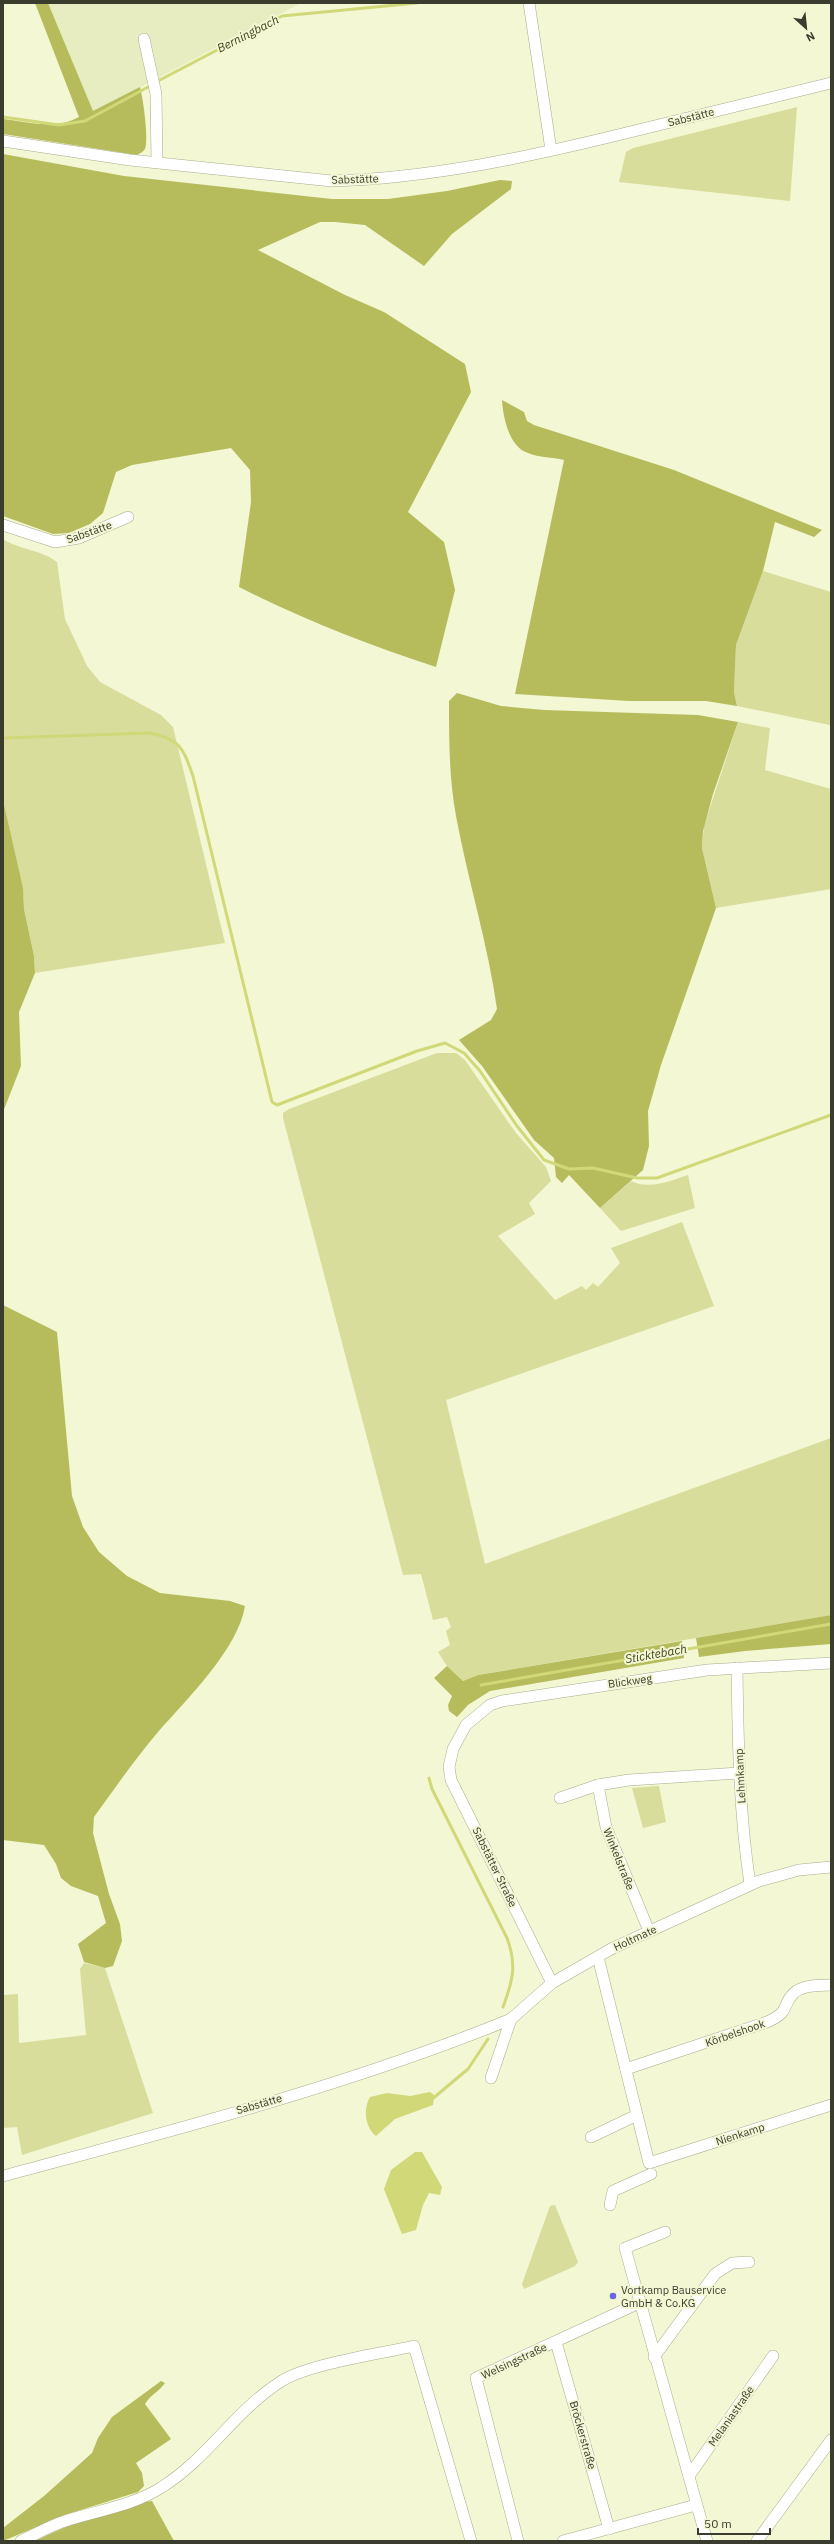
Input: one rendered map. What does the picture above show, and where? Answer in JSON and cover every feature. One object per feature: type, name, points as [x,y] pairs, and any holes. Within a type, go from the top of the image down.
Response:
[{"type":"street","points":[[529,3],[551,150]]},
{"type":"street","points":[[144,39],[156,94],[157,162]]},
{"type":"street","name":"Sabstätte","points":[[3,141],[157,162],[332,181],[364,180],[432,172],[551,150],[831,83]]},
{"type":"street","name":"Sabstätte","points":[[3,525],[55,542],[79,538],[128,517]]},
{"type":"street","name":"Blickweg","points":[[453,1749],[466,1724],[490,1705],[502,1701],[680,1673],[737,1668],[831,1663]]},
{"type":"street","name":"Lehmkamp","points":[[737,1668],[739,1773],[745,1849],[750,1884]]},
{"type":"street","name":"Sabstätter Straße","points":[[453,1749],[449,1767],[451,1780],[552,1984]]},
{"type":"street","points":[[560,1798],[598,1785],[629,1780],[739,1773]]},
{"type":"street","name":"Winkelstraße","points":[[598,1785],[606,1827],[649,1931]]},
{"type":"street","name":"Holtmate","points":[[510,2018],[552,1984],[598,1957],[649,1931],[750,1884],[784,1873],[831,1867]]},
{"type":"street","points":[[598,1957],[651,2172]]},
{"type":"street","name":"Körbelshook","points":[[626,2069],[767,2022],[780,2016],[793,1993],[798,1990],[817,1985],[831,1985]]},
{"type":"street","points":[[492,2078],[510,2018]]},
{"type":"street","name":"Sabstätte","points":[[3,2176],[352,2077],[437,2048],[510,2018]]},
{"type":"street","name":"Nienkamp","points":[[610,2205],[613,2190],[651,2172],[831,2105]]},
{"type":"street","points":[[591,2138],[637,2115]]},
{"type":"street","points":[[665,2232],[625,2248],[706,2541]]},
{"type":"street","points":[[654,2357],[715,2274],[732,2263],[749,2262]]},
{"type":"street","name":"Welsingstraße","points":[[518,2541],[476,2378],[639,2303]]},
{"type":"street","name":"Bröckerstraße","points":[[556,2342],[609,2529]]},
{"type":"street","points":[[21,2541],[61,2523],[143,2497],[162,2488],[192,2466],[260,2397],[281,2381],[316,2368],[414,2346],[470,2541]]},
{"type":"street","name":"Melaniastraße","points":[[689,2476],[773,2356]]},
{"type":"street","points":[[757,2541],[831,2440]]},
{"type":"street","points":[[563,2541],[696,2505]]},
{"type":"shaded area","points":[[35,3],[48,3],[93,111],[140,87],[146,128],[146,144],[145,149],[142,152],[137,155],[3,134],[3,119],[51,124],[70,121],[79,117]]},
{"type":"shaded area","points":[[48,3],[301,3],[93,112]]},
{"type":"shaded area","points":[[797,107],[790,201],[619,182],[626,152],[633,148]]},
{"type":"shaded area","points":[[3,154],[124,176],[332,199],[388,199],[447,191],[500,180],[512,181],[511,189],[452,234],[424,266],[365,225],[335,222],[320,222],[258,250],[345,295],[384,312],[465,364],[471,392],[408,512],[444,542],[455,590],[436,667],[336,631],[239,587],[251,502],[250,470],[231,448],[132,465],[116,472],[103,513],[90,524],[69,533],[53,534],[3,516]]},
{"type":"shaded area","points":[[502,400],[524,412],[527,421],[534,425],[674,470],[822,530],[814,537],[775,522],[763,571],[736,645],[734,692],[737,706],[706,701],[629,701],[515,694],[564,460],[532,455],[521,450],[516,445],[508,431]]},
{"type":"shaded area","points":[[3,539],[16,546],[45,555],[57,562],[65,619],[87,666],[100,682],[161,715],[173,727],[225,943],[35,973],[34,956],[24,909],[23,891],[3,800]]},
{"type":"shaded area","points":[[763,571],[831,592],[830,725],[737,706],[734,692],[736,645]]},
{"type":"shaded area","points":[[457,693],[501,706],[544,710],[698,715],[738,722],[713,794],[703,831],[702,848],[716,908],[661,1065],[648,1111],[649,1146],[643,1170],[600,1208],[569,1175],[562,1183],[556,1177],[554,1158],[534,1140],[482,1066],[459,1040],[491,1020],[497,1009],[456,816],[452,787],[449,701]]},
{"type":"shaded area","points":[[738,722],[770,728],[765,770],[831,789],[831,889],[716,908],[702,848],[704,826]]},
{"type":"shaded area","points":[[3,800],[23,888],[24,909],[34,956],[35,973],[19,1012],[21,1066],[3,1112]]},
{"type":"shaded area","points":[[437,1053],[456,1053],[465,1060],[516,1133],[546,1167],[551,1181],[529,1203],[535,1214],[498,1236],[555,1300],[582,1286],[586,1290],[593,1283],[598,1287],[620,1263],[611,1248],[682,1222],[714,1306],[446,1400],[485,1564],[831,1438],[831,1615],[478,1675],[463,1681],[447,1666],[438,1652],[450,1645],[446,1631],[451,1627],[447,1617],[433,1620],[421,1574],[403,1575],[283,1118],[283,1113],[289,1109]]},
{"type":"shaded area","points":[[688,1175],[695,1208],[621,1231],[600,1208],[631,1181],[638,1184],[653,1185]]},
{"type":"shaded area","points":[[3,1305],[57,1332],[72,1496],[83,1527],[99,1552],[127,1576],[160,1593],[230,1601],[245,1606],[233,1639],[210,1673],[141,1753],[94,1817],[93,1833],[109,1894],[120,1924],[122,1941],[113,1966],[105,1968],[84,1962],[78,1944],[106,1923],[98,1896],[71,1886],[61,1878],[56,1864],[44,1845],[3,1840]]},
{"type":"shaded area","points":[[831,1615],[831,1644],[745,1651],[699,1657],[696,1638]]},
{"type":"shaded area","points":[[682,1641],[684,1658],[490,1691],[468,1705],[457,1717],[449,1711],[448,1705],[452,1696],[434,1678],[447,1666],[463,1681],[478,1675]]},
{"type":"shaded area","points":[[659,1786],[666,1822],[643,1828],[632,1788]]},
{"type":"shaded area","points":[[84,1963],[105,1968],[153,2113],[22,2155],[17,2127],[3,2128],[3,1973],[4,1995],[18,1994],[19,2043],[86,2035],[80,1969]]},
{"type":"shaded area","points":[[430,2092],[434,2095],[433,2105],[395,2119],[376,2136],[369,2128],[366,2118],[366,2107],[370,2097],[387,2093],[410,2096]]},
{"type":"shaded area","points":[[415,2152],[422,2152],[442,2187],[440,2195],[429,2193],[423,2205],[416,2230],[402,2234],[384,2189],[391,2170]]},
{"type":"shaded area","points":[[555,2205],[578,2262],[575,2266],[524,2289],[522,2284],[550,2206]]},
{"type":"shaded area","points":[[161,2381],[165,2383],[149,2398],[145,2404],[171,2439],[136,2463],[142,2473],[144,2486],[138,2492],[68,2514],[3,2541],[3,2528],[44,2496],[92,2453],[98,2438],[112,2417]]},
{"type":"shaded area","points":[[152,2501],[174,2541],[35,2541],[77,2522],[107,2511],[137,2503]]},
{"type":"waterway","name":"Berningbach","points":[[158,81],[282,16],[417,3]]},
{"type":"waterway","name":"Berningbach","points":[[3,117],[59,125],[85,121],[150,86]]},
{"type":"waterway","points":[[3,738],[150,733],[168,738],[179,746],[186,758],[193,776],[272,1102],[277,1105],[417,1051],[445,1043],[464,1053],[480,1071],[517,1126],[544,1160],[569,1169],[593,1168],[637,1178],[657,1178],[831,1115]]},
{"type":"waterway","name":"Sticktebach","points":[[481,1685],[831,1624]]},
{"type":"waterway","name":"Sticktebach","points":[[429,1778],[432,1789],[507,1938],[513,1965],[509,1989],[503,2007]]},
{"type":"waterway","points":[[431,2100],[468,2069],[488,2039]]},
{"type":"place","name":"Vortkamp Bauservice GmbH & Co.KG","points":[[613,2296]]}]
